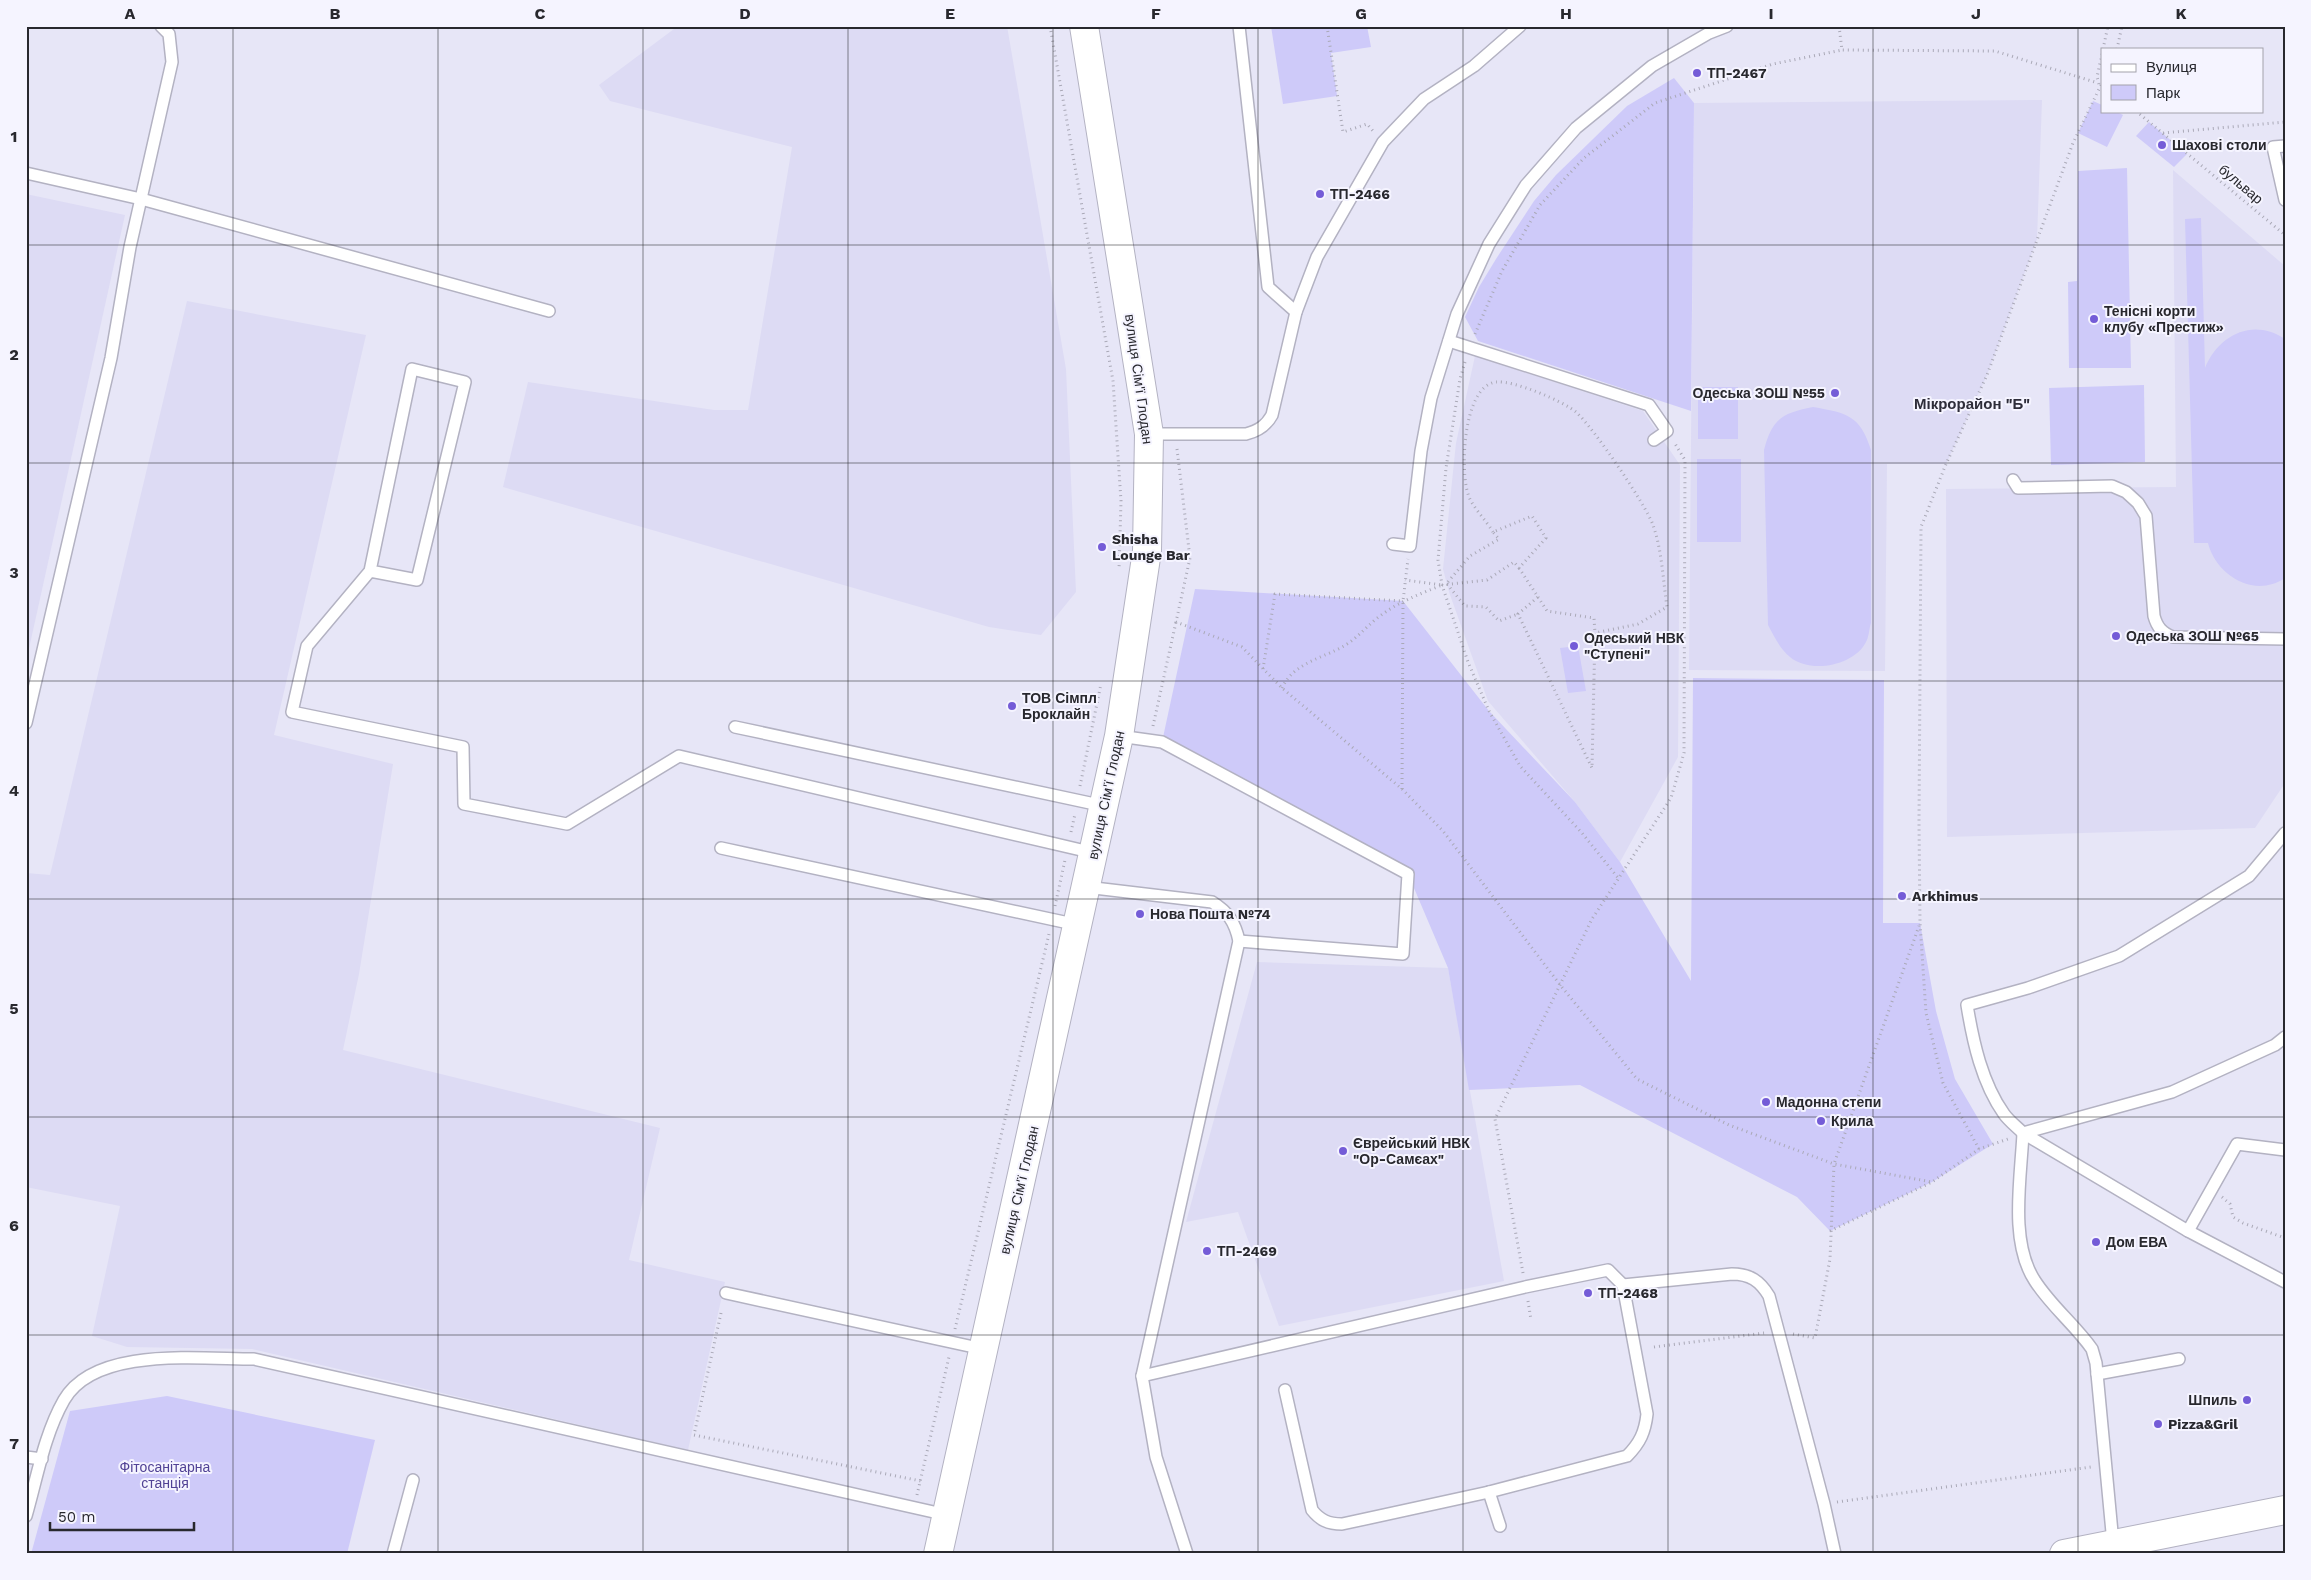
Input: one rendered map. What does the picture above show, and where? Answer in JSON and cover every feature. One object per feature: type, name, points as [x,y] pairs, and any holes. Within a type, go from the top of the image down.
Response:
[{"type":"street","name":"вулиця Сім'ї Глодан","points":[[938,1554],[1119,736],[1148,551],[1162,434],[1084,26]]},
{"type":"street","points":[[2064,1554],[2285,1510]]},
{"type":"lane","points":[[26,723],[111,358],[130,247],[172,62],[169,34],[160,26]]},
{"type":"lane","points":[[1239,26],[1268,287],[1296,312]]},
{"type":"lane","points":[[1162,434],[1246,434],[1254,432],[1268,422],[1272,415],[1296,312],[1317,257],[1383,142],[1424,99],[1474,66],[1520,26]]},
{"type":"lane","points":[[1393,544],[1410,546],[1421,451],[1431,398],[1457,314],[1489,244],[1526,185],[1576,128],[1652,66],[1709,32],[1727,26]]},
{"type":"lane","points":[[2285,146],[2273,147],[2285,200]]},
{"type":"lane","points":[[26,173],[141,199],[549,311]]},
{"type":"lane","points":[[1449,341],[1649,406],[1667,431],[1654,440]]},
{"type":"lane","points":[[370,572],[417,580],[465,382],[412,369],[370,572],[307,646],[292,712],[463,747],[464,804],[567,824],[679,756],[1094,853]]},
{"type":"lane","points":[[2013,480],[2018,488],[2112,486],[2126,492],[2138,502],[2146,516],[2154,616],[2156,623],[2166,634],[2181,637],[2285,639]]},
{"type":"lane","points":[[735,727],[1104,806]]},
{"type":"lane","points":[[1119,736],[1162,742],[1408,874],[1403,954],[1239,941]]},
{"type":"lane","points":[[2285,833],[2249,876],[2119,956],[2028,988],[1967,1005],[1974,1047],[1994,1095],[2004,1114],[2023,1133],[2188,1231],[2285,1282]]},
{"type":"lane","points":[[721,848],[1078,925]]},
{"type":"lane","points":[[1086,887],[1212,902],[1232,918],[1239,941],[1142,1376],[1156,1457],[1187,1554]]},
{"type":"lane","points":[[2023,1133],[2172,1092],[2275,1045],[2285,1037]]},
{"type":"lane","points":[[2023,1133],[2019,1224],[2028,1266],[2035,1281],[2092,1349],[2097,1374],[2107,1465],[2113,1543]]},
{"type":"lane","points":[[2188,1231],[2237,1144],[2285,1150]]},
{"type":"lane","points":[[1142,1376],[1526,1287],[1608,1270],[1623,1285],[1647,1414],[1645,1430],[1638,1444],[1627,1456],[1490,1492],[1342,1524],[1325,1521],[1312,1510],[1285,1390]]},
{"type":"lane","points":[[1623,1285],[1744,1274],[1754,1278],[1763,1286],[1769,1296],[1779,1331],[1824,1504],[1835,1554]]},
{"type":"lane","points":[[726,1293],[984,1349]]},
{"type":"lane","points":[[26,1516],[31,1455],[54,1422],[65,1399],[80,1381],[104,1369],[158,1359],[254,1359],[947,1515]]},
{"type":"lane","points":[[2097,1374],[2179,1359]]},
{"type":"lane","points":[[393,1554],[413,1480]]},
{"type":"lane","points":[[1490,1492],[1500,1526]]},
{"type":"path","points":[[1050,26],[1113,380],[1121,501],[1119,576]]},
{"type":"path","points":[[1327,26],[1342,132],[1367,124],[1383,142]]},
{"type":"path","points":[[1839,26],[1842,50]]},
{"type":"path","points":[[2103,48],[2108,26]]},
{"type":"path","points":[[2118,48],[2122,26]]},
{"type":"path","points":[[1619,879],[1582,833],[1520,766],[1489,711],[1471,670],[1442,585],[1438,560],[1446,468],[1460,379],[1469,347],[1502,271],[1540,205],[1584,158],[1655,103],[1773,64],[1842,50],[1995,51],[2100,84]]},
{"type":"path","points":[[1979,1149],[1943,1083],[1926,1013],[1920,923],[1921,527],[1946,464],[1987,375],[2073,143],[2100,84],[2101,69]]},
{"type":"path","name":"бульвар","points":[[2137,112],[2285,235]]},
{"type":"path","points":[[2163,133],[2285,122]]},
{"type":"path","points":[[1447,583],[1470,556],[1498,539],[1468,495],[1463,466],[1472,404],[1486,385],[1497,382],[1549,396],[1576,412],[1602,444],[1653,524],[1667,607],[1638,624],[1596,633]]},
{"type":"path","points":[[1531,1320],[1495,1119],[1592,919],[1671,798],[1684,753],[1685,460],[1667,431]]},
{"type":"path","points":[[1150,740],[1190,558],[1162,434]]},
{"type":"path","points":[[1493,532],[1532,516],[1546,538],[1519,568]]},
{"type":"path","points":[[1402,789],[1403,601],[1410,546]]},
{"type":"path","points":[[1282,688],[1287,678],[1319,656],[1349,643],[1380,616],[1403,601],[1447,583],[1487,580],[1514,562],[1547,611],[1594,618],[1596,633],[1592,768],[1518,614]]},
{"type":"path","points":[[1406,580],[1442,585]]},
{"type":"path","points":[[1447,583],[1465,606],[1486,607],[1499,621],[1518,614],[1538,597]]},
{"type":"path","points":[[1263,668],[1275,594],[1403,601]]},
{"type":"path","points":[[1176,622],[1242,647],[1282,688],[1402,789],[1443,831],[1561,986],[1637,1079],[1729,1125],[1834,1164],[1932,1182]]},
{"type":"path","points":[[914,1508],[1052,919],[1102,683]]},
{"type":"path","points":[[1654,1347],[1779,1331],[1815,1338],[1830,1259],[1834,1164],[1920,923]]},
{"type":"path","points":[[1830,1232],[1932,1182],[1979,1149],[2023,1133]]},
{"type":"path","points":[[2209,1194],[2225,1198],[2230,1204],[2233,1217],[2243,1223],[2285,1238]]},
{"type":"path","points":[[721,1313],[694,1435],[920,1481]]},
{"type":"path","points":[[1824,1504],[2107,1465]]},
{"type":"shaded area","points":[[678,26],[1007,26],[1066,369],[1076,592],[1041,635],[989,627],[503,487],[528,382],[714,410],[748,410],[792,147],[610,101],[599,85]]},
{"type":"shaded area","name":"Одеська ЗОШ №55","points":[[2042,100],[2037,239],[1987,375],[1946,464],[1887,464],[1885,671],[1689,670],[1694,103]]},
{"type":"shaded area","name":"Одеська ЗОШ №65","points":[[2173,170],[2285,266],[2285,783],[2255,828],[1947,837],[1946,489],[2176,487]]},
{"type":"shaded area","points":[[26,194],[125,215],[26,662]]},
{"type":"shaded area","points":[[187,301],[366,335],[274,735],[393,764],[359,974],[343,1050],[660,1128],[629,1260],[725,1282],[688,1450],[252,1349],[127,1347],[92,1336],[120,1206],[26,1187],[26,873],[50,875]]},
{"type":"shaded area","name":"Одеський НВК \"Ступені\"","points":[[1475,356],[1643,411],[1680,465],[1678,757],[1620,862],[1575,802],[1488,701],[1449,592],[1443,569],[1456,443]]},
{"type":"shaded area","name":"Єврейський НВК \"Ор-Самєах\"","points":[[1257,962],[1448,968],[1504,1281],[1279,1326],[1238,1212],[1186,1222]]},
{"type":"green space","points":[[1271,26],[1367,26],[1371,47],[1331,53],[1337,96],[1283,104]]},
{"type":"green space","points":[[1674,78],[1694,103],[1691,411],[1478,341],[1465,317],[1479,287],[1496,259],[1534,201],[1556,175],[1627,106]]},
{"type":"green space","points":[[2093,101],[2101,105],[2101,112],[2117,112],[2123,115],[2107,147],[2078,133]]},
{"type":"green space","name":"Шахові столи","points":[[2149,122],[2187,154],[2174,167],[2136,136]]},
{"type":"green space","points":[[2127,168],[2131,368],[2069,368],[2068,282],[2077,281],[2078,171]]},
{"type":"green space","points":[[2201,218],[2205,368],[2218,347],[2238,333],[2260,330],[2273,333],[2285,339],[2285,578],[2273,584],[2249,585],[2238,580],[2219,565],[2212,555],[2208,543],[2194,543],[2185,219]]},
{"type":"green space","points":[[2144,385],[2145,462],[2051,465],[2049,388]]},
{"type":"green space","points":[[1698,387],[1738,387],[1738,439],[1698,439]]},
{"type":"green space","points":[[1813,407],[1835,411],[1851,418],[1862,429],[1871,450],[1871,623],[1866,642],[1852,657],[1842,662],[1820,666],[1799,662],[1786,654],[1768,625],[1764,450],[1771,431],[1780,419],[1793,412]]},
{"type":"green space","points":[[1697,459],[1741,459],[1741,542],[1697,542]]},
{"type":"green space","points":[[1195,589],[1403,601],[1489,711],[1575,802],[1620,862],[1691,981],[1693,678],[1884,680],[1883,923],[1920,923],[1936,1011],[1955,1079],[1993,1144],[1932,1182],[1830,1231],[1797,1197],[1580,1085],[1469,1090],[1448,968],[1408,874],[1162,742]]},
{"type":"green space","points":[[1578,646],[1586,691],[1568,693],[1560,648]]},
{"type":"green space","name":"Фітосанітарна станція","points":[[167,1396],[375,1440],[347,1554],[31,1554],[70,1411]]},
{"type":"place","name":"ТП-2467","points":[[1697,73]]},
{"type":"place","name":"Шахові столи","points":[[2162,145]]},
{"type":"place","name":"ТП-2466","points":[[1320,194]]},
{"type":"place","name":"Тенісні корти клубу «Престиж»","points":[[2094,319]]},
{"type":"place","name":"Одеська ЗОШ №55","points":[[1835,393]]},
{"type":"place","name":"Shisha Lounge Bar","points":[[1102,547]]},
{"type":"place","name":"Одеська ЗОШ №65","points":[[2116,636]]},
{"type":"place","name":"Одеський НВК \"Ступені\"","points":[[1574,646]]},
{"type":"place","name":"ТОВ Сімпл Броклайн","points":[[1012,706]]},
{"type":"place","name":"Arkhimus","points":[[1902,896]]},
{"type":"place","name":"Нова Пошта №74","points":[[1140,914]]},
{"type":"place","name":"Мадонна степи","points":[[1766,1102]]},
{"type":"place","name":"Крила","points":[[1821,1121]]},
{"type":"place","name":"Єврейський НВК \"Ор-Самєах\"","points":[[1343,1151]]},
{"type":"place","name":"Дом ЕВА","points":[[2096,1242]]},
{"type":"place","name":"ТП-2469","points":[[1207,1251]]},
{"type":"place","name":"ТП-2468","points":[[1588,1293]]},
{"type":"place","name":"Шпиль","points":[[2247,1400]]},
{"type":"place","name":"Pizza&Gril","points":[[2158,1424]]},
{"type":"district","name":"Мікрорайон \"Б\"","points":[[1972,404]]}]
